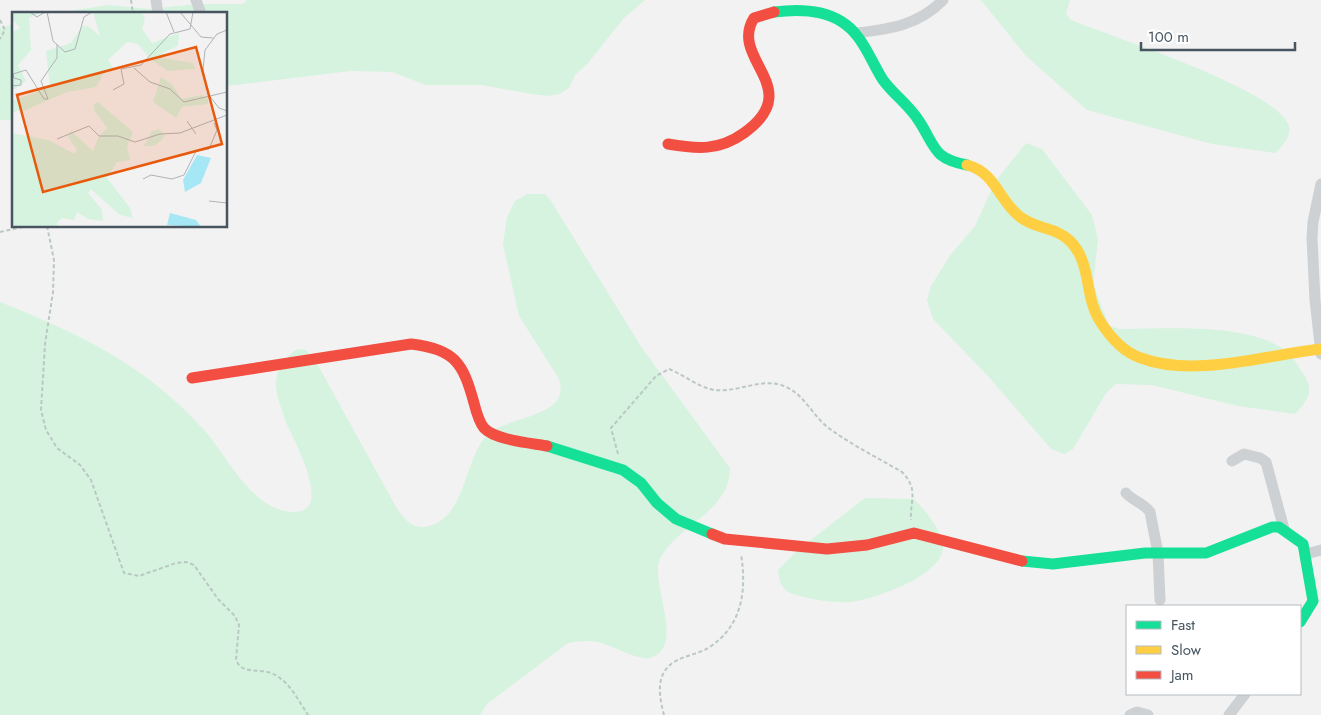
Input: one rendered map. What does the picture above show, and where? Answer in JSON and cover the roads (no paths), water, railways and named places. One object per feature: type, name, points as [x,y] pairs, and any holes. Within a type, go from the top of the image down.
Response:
[{"type":"street","points":[[196,0],[200,12]]},
{"type":"street","points":[[856,33],[911,23],[925,16],[943,0]]},
{"type":"street","points":[[668,144],[695,149],[719,146],[746,132],[758,121],[770,103],[768,90],[750,48],[747,32],[753,19],[760,14],[789,10],[807,10],[831,16],[856,33],[880,76],[909,107],[941,156],[980,170],[997,184],[1012,208],[1025,221],[1068,239],[1082,260],[1097,317],[1106,335],[1117,346],[1134,356],[1156,363],[1192,365],[1228,363],[1320,350],[1321,335],[1315,300],[1312,238],[1313,222],[1321,184]]},
{"type":"street","points":[[192,378],[289,364],[372,349],[422,344],[436,347],[461,366],[480,419],[484,428],[488,431],[507,439],[557,448],[623,470],[641,483],[657,503],[676,519],[725,539],[827,549],[867,545],[914,533],[1026,562],[1053,564],[1158,553],[1206,553],[1272,527],[1279,527],[1303,544],[1306,554],[1313,601],[1301,621]]},
{"type":"street","points":[[1232,461],[1244,454],[1260,458],[1266,462],[1284,529]]},
{"type":"street","points":[[1126,493],[1132,500],[1147,507],[1150,512],[1158,553],[1160,600]]},
{"type":"street","points":[[1306,554],[1321,550]]},
{"type":"street","points":[[1229,715],[1244,695]]},
{"type":"street","points":[[1130,715],[1138,712],[1148,715]]}]
